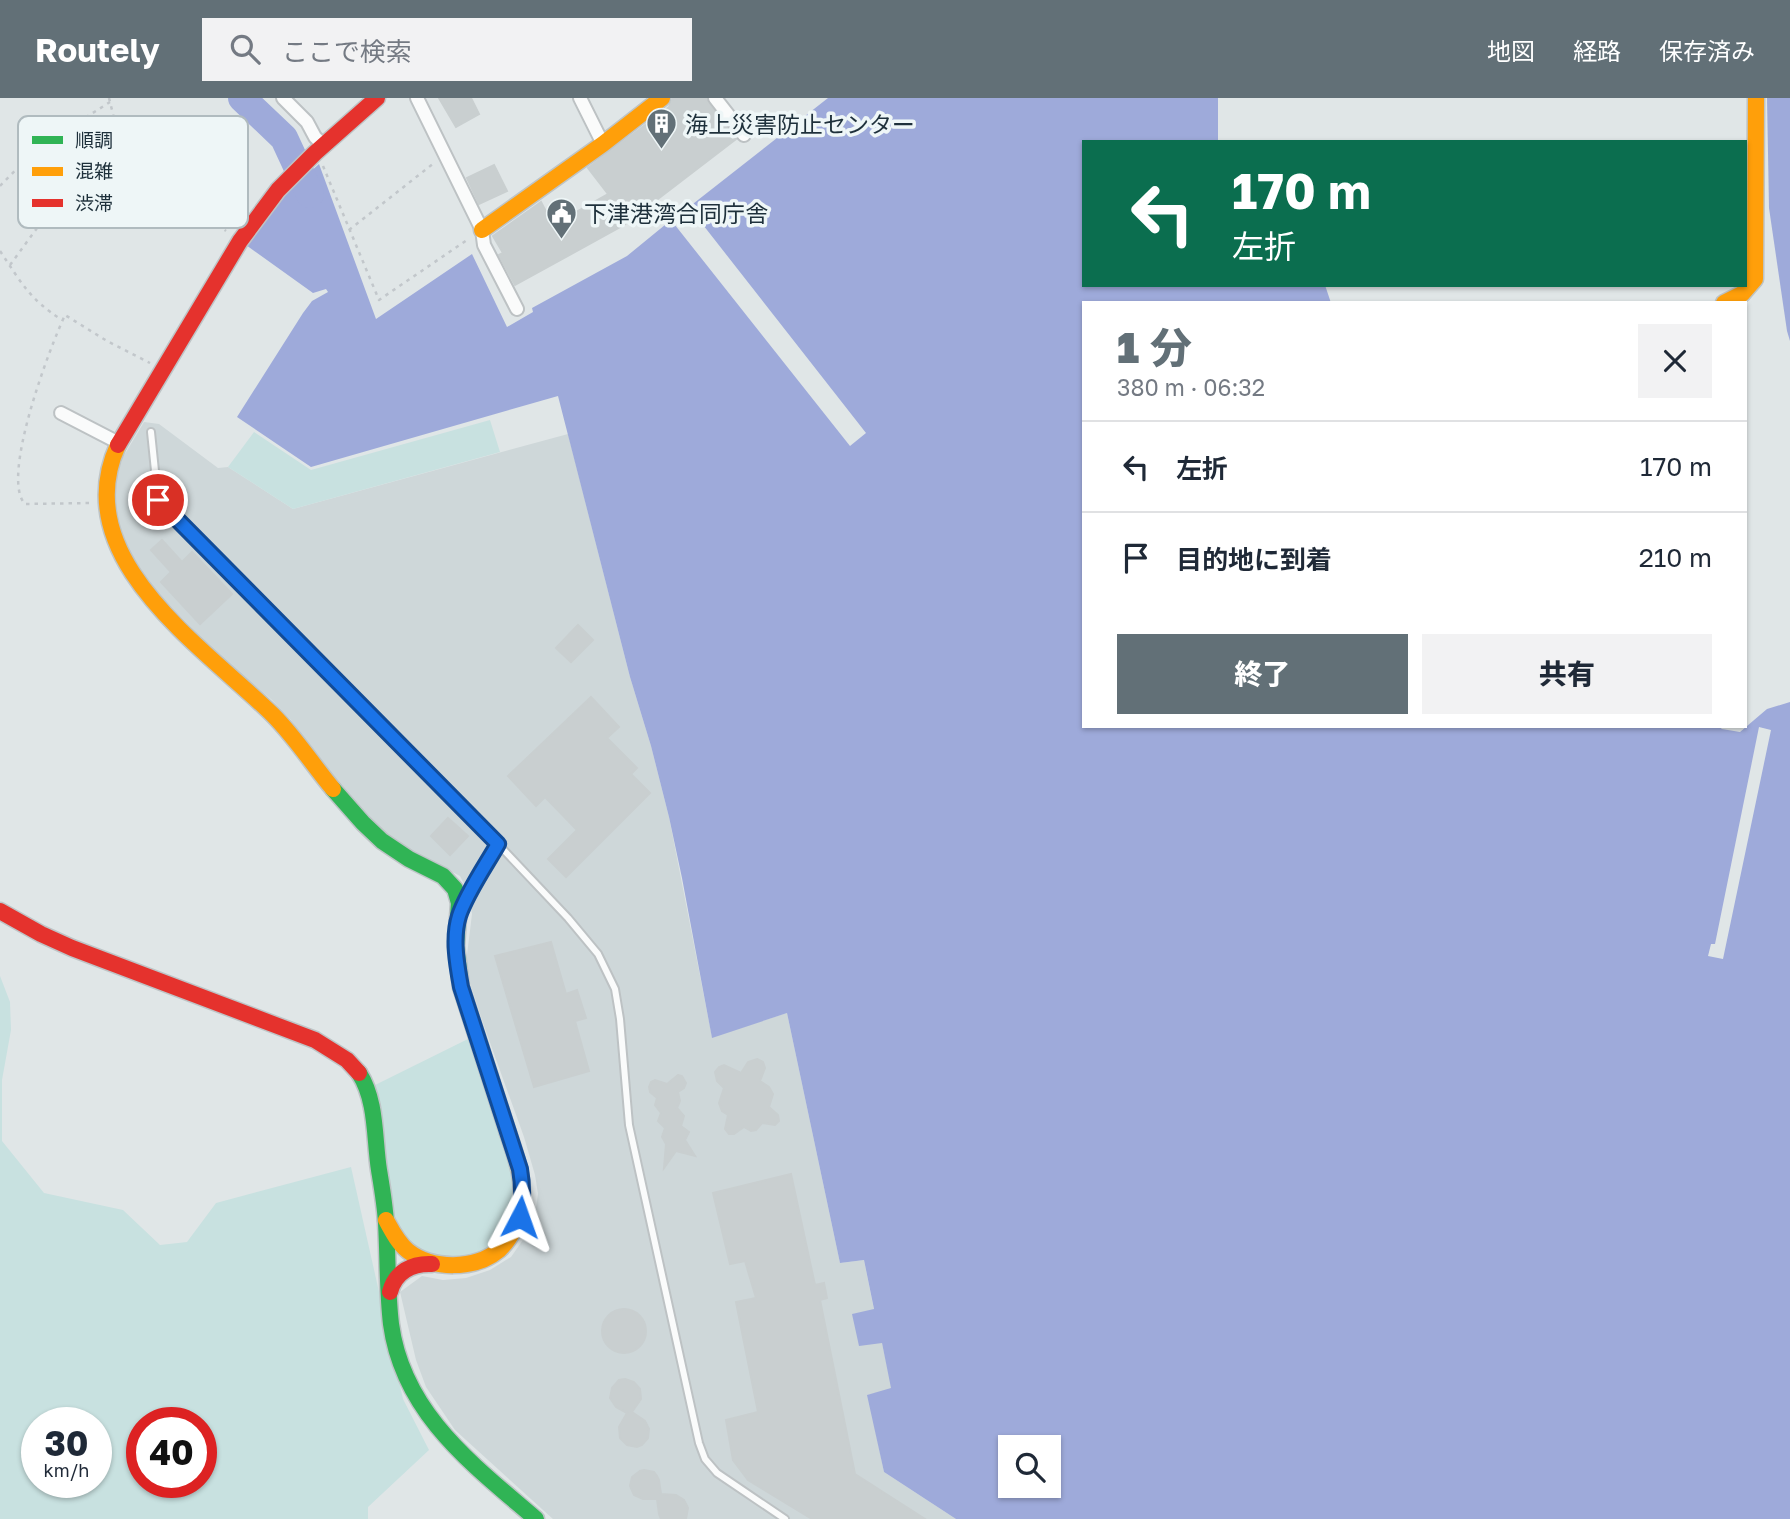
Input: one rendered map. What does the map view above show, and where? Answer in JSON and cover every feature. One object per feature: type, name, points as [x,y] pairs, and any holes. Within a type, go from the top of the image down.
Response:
[{"type":"street","points":[[283,98],[307,122],[319,150]]},
{"type":"street","points":[[377,98],[278,190],[240,241],[119,443],[108,468],[106,503],[108,522],[123,560],[170,619],[275,716],[371,832],[412,861],[444,876],[453,884],[457,894],[459,917],[456,939],[461,987],[520,1169],[523,1202],[520,1217],[504,1245],[488,1257],[471,1264],[424,1263],[403,1271],[391,1283],[389,1300]]},
{"type":"street","points":[[417,98],[482,230],[484,245],[517,309]]},
{"type":"street","points":[[580,98],[603,144]]},
{"type":"street","points":[[482,230],[603,144],[662,98]]},
{"type":"street","points":[[715,98],[744,135]]},
{"type":"street","points":[[1729,301],[1741,296],[1755,279],[1756,98]]},
{"type":"street","points":[[61,413],[119,443]]},
{"type":"street","points":[[0,911],[72,948],[315,1041],[338,1054],[356,1069],[367,1089],[373,1115],[386,1220],[391,1322],[398,1359],[419,1403],[435,1425],[463,1455],[536,1519]]},
{"type":"street","points":[[386,1220],[405,1250],[435,1264]]},
{"type":"lane","points":[[151,432],[158,500],[498,844],[568,918],[598,954],[608,971],[615,989],[620,1019],[629,1125],[699,1443],[705,1459],[717,1473],[785,1519]]},
{"type":"lane","points":[[459,917],[498,844]]},
{"type":"path","points":[[85,116],[109,100]]},
{"type":"path","points":[[319,150],[379,300],[482,230]]},
{"type":"path","points":[[349,230],[444,154]]},
{"type":"path","points":[[0,186],[18,168]]},
{"type":"path","points":[[10,265],[37,228]]},
{"type":"path","points":[[224,228],[240,241]]},
{"type":"path","points":[[0,251],[29,293],[62,320]]},
{"type":"path","points":[[106,503],[25,504],[20,497],[18,462],[27,417],[41,371],[62,320],[65,315],[107,341],[163,370]]},
{"type":"shaded area","points":[[490,420],[500,452],[293,509],[228,467],[254,432],[311,470]]},
{"type":"shaded area","points":[[144,422],[159,424],[218,468],[228,467],[293,509],[568,434],[669,817],[712,1037],[787,1013],[840,1263],[864,1260],[874,1310],[853,1314],[882,1343],[892,1389],[868,1395],[884,1472],[956,1519],[553,1519],[455,1430],[426,1387],[416,1360],[400,1292],[422,1276],[443,1280],[466,1278],[490,1270],[511,1257],[525,1237],[535,1214],[538,1194],[524,1137],[469,980],[466,963],[472,914],[468,892],[460,876],[399,845],[376,828],[307,745],[291,720],[272,700],[216,653],[158,593],[126,547],[116,519],[114,486],[123,457]]},
{"type":"shaded area","points":[[0,976],[10,1002],[11,1030],[2,1080],[2,1141],[44,1193],[123,1210],[160,1245],[187,1242],[216,1203],[351,1167],[403,1399],[429,1450],[368,1507],[368,1519],[0,1519]]},
{"type":"shaded area","points":[[476,1035],[520,1169],[504,1245],[454,1265],[398,1240],[367,1089]]},
{"type":"water","points":[[828,98],[1218,98],[1218,140],[1082,140],[1082,287],[1326,287],[1330,301],[1082,301],[1082,728],[1721,728],[1740,732],[1767,709],[1790,702],[1790,1519],[956,1519],[884,1472],[867,1395],[891,1388],[882,1343],[859,1346],[852,1314],[874,1309],[864,1260],[840,1263],[787,1013],[712,1038],[669,817],[558,396],[311,467],[237,417],[303,313],[312,301],[328,292],[326,289],[313,293],[246,245],[281,198],[319,164],[376,319],[472,254],[507,327],[533,312],[532,308],[627,256],[671,220],[850,446],[866,433],[689,207]]},
{"type":"water","points":[[1767,98],[1790,98],[1790,341],[1769,208]]},
{"type":"pier","points":[[1759,727],[1771,730],[1723,959],[1708,956],[1711,944],[1715,944]]},
{"type":"building","points":[[439,98],[471,98],[479,114],[456,127]]},
{"type":"building","name":"海上災害防止センター","points":[[673,98],[706,98],[736,139],[624,225],[515,285],[499,255],[503,253],[493,236],[541,202],[553,225],[608,194],[588,168],[669,107]]},
{"type":"building","points":[[494,165],[507,191],[479,204],[467,178]]},
{"type":"building","points":[[162,540],[182,562],[192,552],[232,594],[200,624],[161,582],[171,572],[151,550]]},
{"type":"building","points":[[578,625],[593,640],[571,662],[556,648]]},
{"type":"building","points":[[591,697],[619,727],[607,738],[637,768],[631,774],[650,793],[566,877],[548,859],[577,830],[545,797],[536,806],[508,776]]},
{"type":"building","points":[[448,818],[468,836],[450,855],[431,836]]},
{"type":"building","points":[[551,942],[566,994],[577,990],[586,1018],[575,1021],[589,1071],[534,1087],[495,956]]},
{"type":"building","points":[[757,1059],[763,1062],[765,1068],[760,1081],[769,1087],[773,1094],[769,1107],[778,1115],[779,1121],[775,1125],[762,1123],[756,1130],[751,1131],[744,1127],[734,1134],[729,1134],[725,1129],[728,1115],[722,1111],[719,1103],[724,1088],[717,1081],[715,1072],[724,1065],[741,1073],[748,1062]]},
{"type":"building","points":[[678,1075],[682,1076],[686,1083],[678,1092],[680,1101],[677,1108],[684,1116],[681,1126],[689,1132],[685,1140],[695,1156],[676,1151],[664,1168],[666,1144],[662,1137],[665,1128],[658,1121],[661,1113],[655,1105],[657,1098],[650,1092],[649,1087],[655,1080],[667,1084]]},
{"type":"building","points":[[791,1174],[815,1285],[824,1283],[827,1298],[820,1300],[855,1474],[925,1519],[812,1519],[748,1480],[733,1460],[726,1420],[758,1412],[736,1302],[756,1298],[745,1261],[730,1264],[713,1193]]},
{"type":"building","points":[[624,1309],[639,1316],[646,1331],[639,1346],[624,1353],[609,1346],[602,1331],[609,1316]]},
{"type":"building","points":[[619,1380],[634,1382],[640,1389],[641,1399],[632,1412],[645,1421],[649,1429],[648,1438],[637,1447],[627,1445],[620,1438],[619,1427],[627,1413],[616,1407],[610,1398],[612,1388]]},
{"type":"building","points":[[644,1470],[654,1472],[657,1476],[661,1494],[676,1495],[684,1500],[688,1508],[686,1519],[661,1519],[657,1499],[643,1499],[634,1495],[630,1486],[632,1477]]},
{"type":"waterway","points":[[242,98],[284,138],[310,194]]},
{"type":"traffic: fast","points":[[333,789],[382,841],[409,859],[443,876],[455,889],[459,903],[456,946],[461,987],[508,1133]]},
{"type":"traffic: fast","points":[[359,1073],[369,1095],[374,1120],[386,1216],[391,1324],[398,1356],[425,1410],[444,1434],[465,1457],[536,1519]]},
{"type":"traffic: slow","points":[[482,230],[603,144],[662,98]]},
{"type":"traffic: slow","points":[[1728,301],[1742,294],[1755,279],[1756,98]]},
{"type":"traffic: slow","points":[[118,445],[107,486],[111,525],[126,562],[150,597],[212,660],[273,715],[333,789]]},
{"type":"traffic: slow","points":[[386,1220],[404,1248],[429,1262],[466,1264],[489,1257],[499,1250],[516,1224],[522,1197],[519,1169],[508,1133]]},
{"type":"traffic: jam","points":[[118,445],[240,241],[278,190],[377,98]]},
{"type":"traffic: jam","points":[[0,911],[72,948],[315,1040],[347,1060],[359,1073]]},
{"type":"traffic: jam","points":[[390,1292],[396,1279],[405,1270],[432,1264]]},
{"type":"place","name":"海上災害防止センター","points":[[662,151]]},
{"type":"place","name":"下津港湾合同庁舎","points":[[561,240]]},
{"type":"route","points":[[158,500],[498,844],[459,917],[457,962],[461,987],[520,1169],[523,1202],[520,1217]]}]
